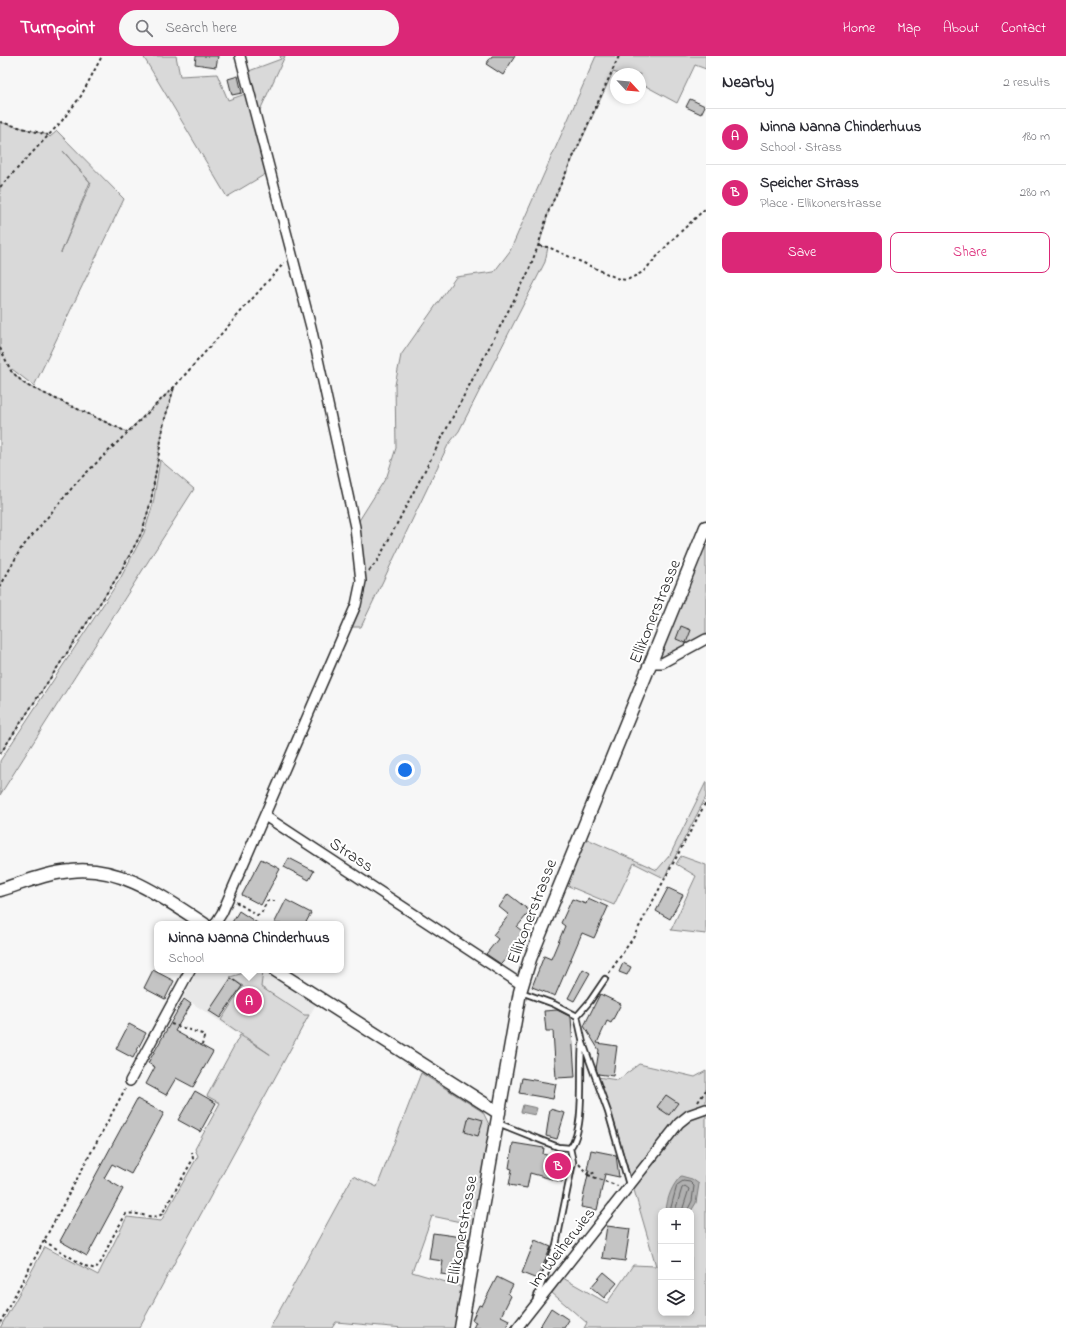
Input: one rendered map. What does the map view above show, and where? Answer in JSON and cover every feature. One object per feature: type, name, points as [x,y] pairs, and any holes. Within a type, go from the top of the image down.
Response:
[{"type":"street","points":[[217,921],[229,897],[356,605],[361,580],[355,527],[312,327],[240,56]]},
{"type":"street","name":"Ellikonerstrasse","points":[[461,1328],[521,989],[539,933],[706,527]]},
{"type":"street","points":[[650,663],[662,663],[706,639]]},
{"type":"street","name":"Strass","points":[[264,816],[521,989]]},
{"type":"street","points":[[0,890],[42,876],[69,871],[99,871],[134,881],[199,921]]},
{"type":"street","points":[[130,1081],[188,973]]},
{"type":"street","points":[[280,973],[498,1118]]},
{"type":"street","name":"Im Weiherwies","points":[[517,1328],[680,1124],[689,1115],[706,1109]]},
{"type":"lane","points":[[577,1016],[590,1001],[605,979]]},
{"type":"lane","points":[[521,989],[577,1016]]},
{"type":"lane","points":[[577,1016],[582,1043],[608,1112],[629,1186]]},
{"type":"lane","points":[[570,1148],[575,1142],[579,1111],[582,1043]]},
{"type":"lane","points":[[498,1118],[558,1147],[570,1148]]},
{"type":"lane","points":[[533,1307],[556,1245],[573,1162],[570,1148]]},
{"type":"path","points":[[0,187],[61,122],[81,96],[102,56]]},
{"type":"path","points":[[361,580],[378,560],[527,275],[550,210],[619,56]]},
{"type":"path","points":[[0,122],[48,135]]},
{"type":"path","points":[[538,246],[548,247],[619,279],[627,280],[634,278],[643,272],[673,239],[706,208]]},
{"type":"path","points":[[0,587],[20,550],[77,482],[175,386],[285,262],[294,259]]},
{"type":"path","points":[[0,348],[11,371],[26,385],[127,432]]},
{"type":"path","points":[[0,754],[120,573],[142,532],[150,501],[164,422],[175,386]]},
{"type":"path","points":[[605,979],[632,938],[706,802]]},
{"type":"path","points":[[229,897],[257,915],[260,914],[267,901],[277,902]]},
{"type":"path","points":[[162,1021],[202,1034],[204,1037],[202,1045]]},
{"type":"path","points":[[0,1323],[130,1081]]},
{"type":"path","points":[[44,1241],[85,1266],[96,1269],[126,1214],[134,1212],[153,1217],[158,1217],[162,1214],[193,1159],[192,1152]]},
{"type":"path","points":[[579,1164],[588,1175],[618,1186]]},
{"type":"path","points":[[588,1175],[596,1172]]},
{"type":"shaded area","points":[[143,56],[176,56],[180,76],[217,74],[228,100],[254,91],[249,71],[281,59],[280,56],[285,56],[255,121],[269,172],[227,197]]},
{"type":"shaded area","points":[[596,56],[706,56],[706,69],[695,65],[677,103],[646,86],[646,68],[610,68],[610,78],[549,210],[539,246],[548,247],[545,262],[459,431],[448,445],[361,627],[346,627],[361,581],[355,527],[387,476],[396,448],[395,385],[401,355],[456,277],[494,272],[510,251]]},
{"type":"shaded area","points":[[0,122],[48,135],[50,137],[57,131],[124,199],[34,386],[12,369],[11,371],[26,385],[127,432],[175,386],[164,422],[151,501],[142,532],[120,573],[0,754]],"holes":[[[63,151],[91,183],[61,253],[90,182]]]},
{"type":"shaded area","points":[[160,460],[194,489],[0,795],[0,761],[120,579],[144,533],[153,504]]},
{"type":"shaded area","points":[[706,527],[706,639],[650,663]]},
{"type":"shaded area","points":[[706,782],[706,797],[664,878],[634,863],[614,905],[566,885],[585,838],[657,870],[670,855]]},
{"type":"shaded area","points":[[681,856],[706,865],[706,934],[671,930],[696,876],[676,864]]},
{"type":"shaded area","points":[[196,973],[268,973],[316,1004],[283,1063],[183,997]]},
{"type":"shaded area","points":[[244,973],[263,973],[261,987],[304,1015],[309,1015],[139,1328],[0,1328],[45,1247],[98,1275],[127,1217],[161,1221],[198,1156],[195,1149],[220,1103],[207,1096],[240,1035],[271,1055],[221,1020],[243,986],[230,977]]},
{"type":"shaded area","points":[[639,1064],[695,1077],[706,1071],[706,1328],[584,1328],[587,1323],[552,1293],[563,1278],[607,1303],[633,1265],[656,1266],[612,1114],[597,1077],[618,1080]]},
{"type":"shaded area","points":[[421,1073],[483,1112],[492,1131],[475,1225],[432,1216],[412,1272],[463,1287],[457,1328],[403,1328],[336,1322],[332,1328],[270,1328],[353,1176],[377,1187]]},
{"type":"water","points":[[523,1105],[537,1108],[535,1115],[521,1112]]},
{"type":"water","points":[[681,1176],[692,1179],[699,1184],[696,1203],[693,1208],[667,1208],[670,1192]]},
{"type":"building","points":[[196,56],[218,56],[216,67],[195,64]]},
{"type":"building","points":[[492,56],[515,56],[503,75],[486,64]]},
{"type":"building","points":[[238,76],[242,93],[232,95],[228,79]]},
{"type":"building","points":[[690,99],[705,106],[701,114],[686,107]]},
{"type":"building","points":[[681,626],[691,630],[686,643],[676,639]]},
{"type":"building","points":[[289,858],[314,871],[309,880],[284,867]]},
{"type":"building","points":[[261,859],[280,869],[261,905],[242,895]]},
{"type":"building","points":[[668,888],[683,895],[670,919],[656,911]]},
{"type":"building","points":[[508,894],[530,911],[517,927],[527,935],[501,964],[486,954],[498,939],[493,935],[509,915],[499,907]]},
{"type":"building","points":[[588,898],[608,907],[594,938],[582,933],[555,996],[532,987],[544,956],[551,959],[565,926],[561,923],[572,899],[586,904]]},
{"type":"building","points":[[286,900],[311,913],[307,921],[276,921]]},
{"type":"building","points":[[239,911],[254,921],[233,921]]},
{"type":"building","points":[[623,963],[631,967],[627,975],[619,972]]},
{"type":"building","points":[[583,969],[590,973],[574,1001],[568,998]]},
{"type":"building","points":[[153,970],[154,973],[159,973],[174,981],[165,999],[144,988]]},
{"type":"building","points":[[231,978],[242,986],[220,1018],[209,1011]]},
{"type":"building","points":[[600,994],[621,1004],[611,1023],[607,1021],[597,1043],[617,1046],[613,1076],[598,1074],[596,1069],[599,1050],[584,1026]]},
{"type":"building","points":[[184,999],[191,1004],[175,1031],[213,1052],[193,1087],[176,1078],[166,1095],[146,1084],[155,1067],[148,1063]]},
{"type":"building","points":[[557,1010],[571,1017],[575,1077],[556,1078],[553,1031],[546,1031],[544,1011]]},
{"type":"building","points":[[129,1024],[146,1033],[133,1058],[116,1049]]},
{"type":"building","points":[[522,1078],[556,1084],[553,1099],[519,1093]]},
{"type":"building","points":[[195,1091],[216,1103],[200,1132],[178,1120]]},
{"type":"building","points":[[666,1095],[678,1103],[669,1115],[657,1107]]},
{"type":"building","points":[[137,1099],[164,1113],[131,1174],[112,1164],[104,1178],[123,1189],[87,1256],[60,1241]]},
{"type":"building","points":[[550,1109],[565,1113],[557,1139],[546,1136]]},
{"type":"building","points":[[469,1116],[483,1120],[478,1136],[465,1132]]},
{"type":"building","points":[[513,1143],[544,1148],[543,1154],[569,1161],[567,1174],[564,1173],[562,1182],[530,1173],[527,1188],[509,1185],[512,1169],[509,1168]]},
{"type":"building","points":[[591,1150],[616,1155],[619,1177],[605,1174],[597,1210],[581,1207],[589,1170],[587,1170]]},
{"type":"building","points":[[607,1226],[630,1229],[625,1261],[602,1258]]},
{"type":"building","points":[[433,1233],[469,1238],[465,1265],[457,1263],[455,1276],[441,1274],[443,1261],[429,1259]]},
{"type":"building","points":[[535,1240],[551,1247],[537,1279],[522,1273]]},
{"type":"building","points":[[604,1272],[617,1283],[604,1298],[591,1287]]},
{"type":"building","points":[[497,1277],[513,1285],[508,1294],[511,1296],[501,1316],[509,1320],[506,1328],[473,1328],[476,1322],[472,1320],[479,1305],[482,1306]]},
{"type":"building","points":[[551,1308],[569,1320],[564,1328],[539,1328]]},
{"type":"place","name":"Ninna Nanna Chinderhuus","points":[[249,1001]]},
{"type":"place","name":"Speicher Strass","points":[[558,1166]]}]
